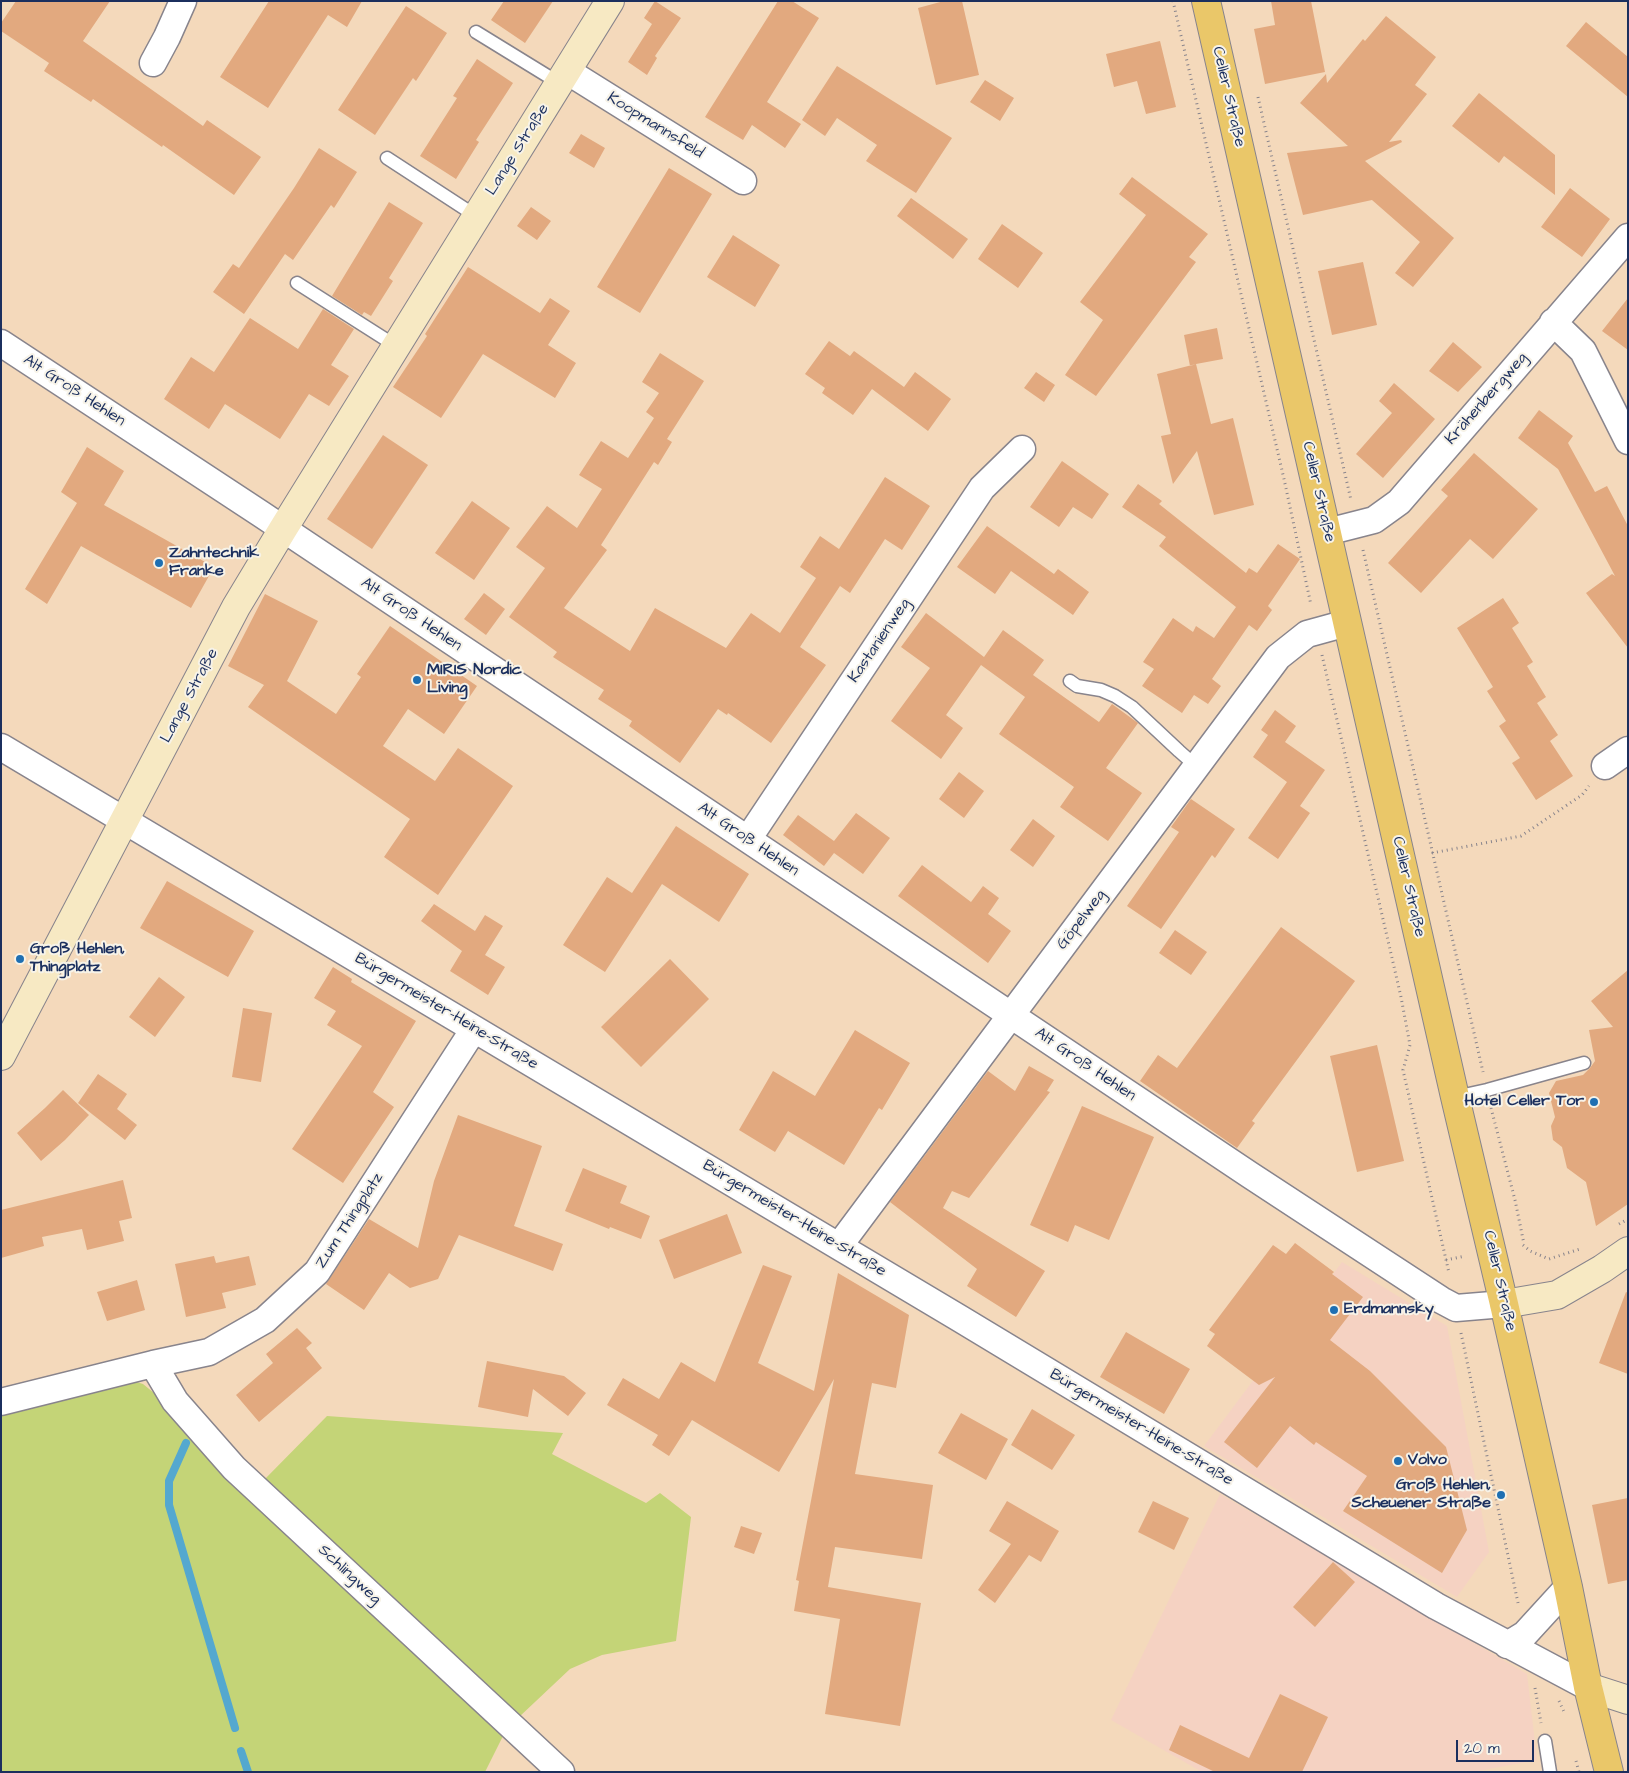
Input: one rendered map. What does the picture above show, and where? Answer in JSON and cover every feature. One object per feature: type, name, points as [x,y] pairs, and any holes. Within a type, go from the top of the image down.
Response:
[{"type":"main road","name":"Lange Straße","points":[[1,1056],[236,607],[282,529],[610,1]]},
{"type":"main road","name":"Celler Straße","points":[[1206,1],[1504,1304],[1568,1587],[1588,1687],[1609,1772]]},
{"type":"main road","points":[[1504,1304],[1557,1295],[1602,1269],[1621,1239]]},
{"type":"main road","points":[[1588,1687],[1628,1700]]},
{"type":"street","points":[[152,63],[167,37],[183,1]]},
{"type":"street","name":"Koopmannsfeld","points":[[563,77],[743,181]]},
{"type":"street","name":"Krähenbergweg","points":[[1327,532],[1374,520],[1399,502],[1628,237]]},
{"type":"street","points":[[1553,322],[1583,351],[1628,441]]},
{"type":"street","name":"Alt Groß Hehlen","points":[[1,343],[1011,1014],[1258,1181],[1456,1308]]},
{"type":"street","name":"Kastanienweg","points":[[748,839],[982,488],[1022,450]]},
{"type":"street","name":"Göpelweg","points":[[839,1246],[1278,657],[1307,634],[1347,623]]},
{"type":"street","name":"Bürgermeister-Heine-Straße","points":[[1,747],[124,822],[839,1246],[1436,1606],[1520,1645],[1588,1687]]},
{"type":"street","points":[[1606,766],[1628,750]]},
{"type":"street","name":"Zum Thingplatz","points":[[1,1402],[209,1352],[265,1320],[317,1272],[474,1029]]},
{"type":"street","points":[[1456,1308],[1504,1304]]},
{"type":"street","name":"Schlingweg","points":[[153,1364],[175,1401],[234,1468],[561,1772]]},
{"type":"street","points":[[1520,1645],[1568,1587]]},
{"type":"lane","points":[[476,32],[563,77]]},
{"type":"lane","points":[[387,158],[476,216]]},
{"type":"lane","points":[[297,283],[396,346]]},
{"type":"lane","points":[[1070,681],[1077,686],[1101,690],[1115,696],[1132,708],[1196,766]]},
{"type":"lane","points":[[1456,1097],[1584,1063]]},
{"type":"lane","points":[[1544,1741],[1550,1772]]},
{"type":"path","points":[[1174,1],[1401,997],[1410,1046],[1403,1070],[1456,1308],[1520,1645],[1544,1741]]},
{"type":"path","points":[[1256,88],[1334,423]]},
{"type":"path","points":[[1378,617],[1524,1244]]},
{"type":"path","points":[[1432,854],[1521,836],[1582,795],[1606,766]]},
{"type":"path","points":[[1621,1239],[1628,1219]]},
{"type":"path","points":[[1549,1259],[1585,1247]]},
{"type":"path","points":[[1558,1699],[1567,1722]]},
{"type":"path","points":[[1575,1755],[1579,1772]]},
{"type":"shaded area","points":[[1342,1262],[1447,1326],[1489,1552],[1457,1597],[1204,1446]]},
{"type":"shaded area","points":[[1220,1494],[1527,1674],[1537,1760],[1473,1772],[1202,1772],[1111,1720]]},
{"type":"green space","points":[[127,1379],[143,1384],[165,1402],[503,1736],[485,1772],[1,1772],[1,1412]]},
{"type":"green space","points":[[327,1416],[563,1433],[552,1454],[646,1503],[660,1493],[691,1517],[676,1641],[602,1655],[570,1669],[518,1718],[265,1479]]},
{"type":"building","points":[[16,1],[110,1],[83,41],[203,126],[207,120],[261,157],[234,195],[93,99],[91,102],[44,71],[49,63],[1,31],[1,23]]},
{"type":"building","points":[[269,1],[362,1],[347,27],[328,15],[268,108],[220,77]]},
{"type":"building","points":[[504,1],[553,1],[525,43],[491,20]]},
{"type":"building","points":[[655,1],[681,18],[655,56],[657,58],[647,75],[628,62],[652,24],[644,18]]},
{"type":"building","points":[[778,1],[792,1],[819,18],[767,102],[801,124],[785,148],[752,125],[743,140],[705,117]]},
{"type":"building","points":[[944,1],[962,1],[979,75],[936,85],[918,8]]},
{"type":"building","points":[[1271,1],[1311,1],[1325,72],[1265,84],[1254,29],[1275,25]]},
{"type":"building","points":[[406,6],[447,33],[416,81],[413,78],[375,135],[338,110]]},
{"type":"building","points":[[1386,16],[1436,57],[1415,85],[1427,94],[1389,142],[1401,140],[1402,142],[1365,161],[1454,238],[1413,287],[1395,273],[1420,242],[1372,200],[1303,215],[1287,153],[1348,146],[1300,103],[1326,74],[1327,83],[1363,39],[1365,41]]},
{"type":"building","points":[[1586,22],[1628,57],[1628,97],[1566,46]]},
{"type":"building","points":[[1160,41],[1176,107],[1146,114],[1137,81],[1114,87],[1106,54]]},
{"type":"building","points":[[477,59],[513,83],[476,140],[479,142],[456,179],[420,156],[457,98],[453,96]]},
{"type":"building","points":[[837,66],[952,138],[916,193],[866,161],[877,145],[837,118],[825,136],[802,120]]},
{"type":"building","points":[[985,80],[1014,98],[1000,121],[970,102]]},
{"type":"building","points":[[1479,93],[1555,155],[1555,195],[1504,156],[1499,163],[1452,126]]},
{"type":"building","points":[[581,134],[605,148],[594,168],[569,153]]},
{"type":"building","points":[[319,148],[357,172],[334,208],[331,205],[293,260],[285,254],[244,314],[213,292],[233,264],[239,268]]},
{"type":"building","points":[[669,168],[712,194],[640,313],[597,287]]},
{"type":"building","points":[[1132,177],[1208,234],[1189,257],[1196,262],[1096,396],[1065,375],[1103,320],[1080,302],[1146,215],[1119,194]]},
{"type":"building","points":[[1570,188],[1610,219],[1582,257],[1541,227]]},
{"type":"building","points":[[911,198],[968,239],[953,259],[897,216]]},
{"type":"building","points":[[389,202],[423,223],[389,278],[393,281],[371,316],[364,312],[362,315],[332,296]]},
{"type":"building","points":[[531,207],[551,221],[537,240],[517,226]]},
{"type":"building","points":[[1002,224],[1043,253],[1018,288],[978,259]]},
{"type":"building","points":[[733,235],[780,265],[755,307],[707,277]]},
{"type":"building","points":[[1363,262],[1377,325],[1332,335],[1318,271]]},
{"type":"building","points":[[468,267],[540,313],[550,298],[570,311],[548,345],[576,363],[555,398],[483,354],[441,418],[393,387],[427,336],[425,334]]},
{"type":"building","points":[[1628,298],[1628,350],[1602,331]]},
{"type":"building","points":[[323,309],[354,329],[331,365],[349,376],[329,406],[309,394],[280,439],[225,404],[209,429],[164,399],[191,357],[214,372],[250,318],[298,349]]},
{"type":"building","points":[[1217,328],[1223,359],[1196,364],[1211,424],[1233,418],[1254,505],[1214,515],[1197,451],[1173,484],[1161,436],[1171,434],[1157,374],[1190,366],[1184,335]]},
{"type":"building","points":[[829,341],[850,356],[854,351],[904,387],[915,372],[951,399],[928,431],[872,389],[853,415],[822,393],[825,388],[805,374]]},
{"type":"building","points":[[1453,342],[1482,367],[1458,392],[1429,371]]},
{"type":"building","points":[[660,353],[704,381],[667,439],[672,442],[658,465],[654,462],[601,545],[607,550],[564,608],[630,651],[655,608],[726,648],[751,613],[780,633],[816,578],[800,567],[820,536],[839,549],[885,477],[930,506],[902,550],[885,539],[850,593],[840,586],[800,647],[826,665],[771,743],[728,713],[727,715],[718,709],[680,763],[629,726],[632,721],[598,699],[604,690],[553,657],[557,652],[509,617],[545,568],[516,547],[547,506],[577,528],[602,489],[579,475],[601,441],[628,458],[654,418],[646,412],[659,393],[642,382]]},
{"type":"building","points":[[1036,372],[1055,385],[1044,402],[1024,388]]},
{"type":"building","points":[[1394,383],[1435,419],[1383,478],[1356,454],[1392,413],[1379,401]]},
{"type":"building","points":[[1539,410],[1573,436],[1568,443],[1595,492],[1607,486],[1628,526],[1628,648],[1586,593],[1612,574],[1615,576],[1558,469],[1518,438]]},
{"type":"building","points":[[383,435],[428,465],[372,549],[327,519]]},
{"type":"building","points":[[87,447],[124,471],[104,505],[214,567],[191,608],[81,546],[47,604],[25,589],[77,503],[61,492]]},
{"type":"building","points":[[1474,453],[1538,509],[1493,559],[1470,539],[1421,593],[1388,563],[1448,496],[1441,490]]},
{"type":"building","points":[[1062,461],[1109,494],[1092,519],[1073,507],[1059,527],[1030,507]]},
{"type":"building","points":[[1138,484],[1162,501],[1159,504],[1246,573],[1249,568],[1257,573],[1278,544],[1300,559],[1268,606],[1272,610],[1257,631],[1249,625],[1212,679],[1221,686],[1208,704],[1194,695],[1182,713],[1142,686],[1154,669],[1143,662],[1173,618],[1193,632],[1196,626],[1214,638],[1236,607],[1159,546],[1166,537],[1122,507]]},
{"type":"building","points":[[472,501],[510,528],[474,580],[435,553]]},
{"type":"building","points":[[987,526],[1054,574],[1058,569],[1089,592],[1073,615],[1011,571],[995,594],[957,567]]},
{"type":"building","points":[[484,593],[505,609],[486,635],[464,619]]},
{"type":"building","points":[[265,594],[318,621],[287,681],[336,714],[361,677],[357,674],[390,626],[477,686],[444,734],[408,709],[383,746],[435,781],[458,748],[513,786],[438,895],[384,857],[410,819],[248,707],[264,685],[228,666]]},
{"type":"building","points":[[1503,598],[1519,623],[1512,628],[1533,662],[1527,666],[1546,697],[1537,703],[1558,735],[1550,741],[1573,776],[1536,800],[1512,763],[1520,758],[1499,726],[1506,721],[1487,691],[1493,687],[1457,628]]},
{"type":"building","points":[[926,613],[984,657],[1003,630],[1044,660],[1033,675],[1099,722],[1112,704],[1138,723],[1106,768],[1142,793],[1108,841],[1060,807],[1074,787],[999,734],[1025,697],[981,665],[946,715],[963,728],[941,759],[891,721],[930,668],[901,647]]},
{"type":"building","points":[[1275,710],[1296,726],[1285,742],[1325,770],[1300,806],[1310,813],[1278,859],[1248,838],[1287,782],[1253,757],[1268,735],[1261,730]]},
{"type":"building","points":[[959,772],[984,791],[964,818],[939,799]]},
{"type":"building","points":[[1191,799],[1235,829],[1215,858],[1212,855],[1161,929],[1127,906],[1179,832],[1171,827]]},
{"type":"building","points":[[856,813],[890,838],[863,874],[834,853],[824,866],[783,835],[798,815],[834,841]]},
{"type":"building","points":[[1033,819],[1055,836],[1033,867],[1010,850]]},
{"type":"building","points":[[676,826],[749,874],[719,922],[662,884],[605,972],[563,945],[607,877],[632,893]]},
{"type":"building","points":[[922,865],[971,902],[983,886],[999,898],[988,914],[1011,931],[988,963],[898,896]]},
{"type":"building","points":[[167,881],[254,931],[228,977],[140,928]]},
{"type":"building","points":[[434,904],[475,931],[485,915],[503,926],[485,955],[505,967],[488,995],[450,971],[462,951],[421,921]]},
{"type":"building","points":[[1281,927],[1355,981],[1252,1121],[1255,1123],[1237,1148],[1140,1081],[1158,1055],[1177,1068]]},
{"type":"building","points":[[1175,930],[1207,952],[1191,975],[1159,953]]},
{"type":"building","points":[[670,959],[709,999],[641,1067],[601,1027]]},
{"type":"building","points":[[333,967],[352,979],[351,982],[416,1021],[373,1092],[394,1107],[343,1183],[292,1149],[362,1046],[327,1025],[336,1011],[314,998]]},
{"type":"building","points":[[1628,970],[1628,1204],[1596,1226],[1586,1182],[1567,1168],[1562,1147],[1553,1140],[1551,1126],[1555,1117],[1549,1093],[1556,1081],[1583,1075],[1595,1061],[1589,1030],[1613,1027],[1591,1001]]},
{"type":"building","points":[[159,977],[185,997],[155,1037],[129,1017]]},
{"type":"building","points":[[243,1008],[272,1013],[261,1082],[232,1077]]},
{"type":"building","points":[[855,1030],[910,1063],[882,1110],[879,1108],[844,1165],[788,1131],[775,1152],[739,1130],[773,1071],[815,1096]]},
{"type":"building","points":[[1377,1045],[1404,1161],[1357,1172],[1330,1056]]},
{"type":"building","points":[[1029,1066],[1054,1080],[1047,1091],[1050,1092],[969,1198],[952,1191],[943,1208],[1045,1271],[1016,1317],[967,1286],[977,1269],[890,1202],[988,1071],[1015,1091]]},
{"type":"building","points":[[98,1074],[127,1094],[117,1109],[137,1125],[125,1140],[78,1103]]},
{"type":"building","points":[[63,1090],[89,1115],[41,1161],[17,1133]]},
{"type":"building","points":[[1082,1106],[1154,1137],[1109,1240],[1075,1225],[1068,1242],[1030,1225]]},
{"type":"building","points":[[458,1115],[542,1146],[514,1226],[563,1244],[553,1271],[459,1235],[438,1279],[410,1288],[389,1273],[364,1310],[326,1284],[369,1219],[418,1248],[434,1181]]},
{"type":"building","points":[[583,1168],[627,1186],[620,1203],[650,1216],[641,1239],[610,1227],[609,1229],[565,1211]]},
{"type":"building","points":[[123,1180],[132,1218],[119,1221],[124,1241],[87,1250],[82,1229],[42,1237],[44,1246],[1,1258],[1,1210]]},
{"type":"building","points":[[727,1214],[742,1253],[674,1279],[659,1240]]},
{"type":"building","points":[[1295,1243],[1334,1272],[1332,1274],[1363,1297],[1330,1340],[1370,1371],[1446,1447],[1467,1530],[1442,1573],[1343,1511],[1367,1476],[1316,1442],[1314,1445],[1290,1426],[1257,1468],[1224,1442],[1275,1377],[1259,1385],[1207,1346],[1215,1334],[1209,1330],[1273,1245],[1286,1254]]},
{"type":"building","points":[[214,1256],[216,1263],[249,1256],[256,1285],[222,1293],[226,1308],[186,1317],[175,1264]]},
{"type":"building","points":[[763,1265],[792,1276],[758,1363],[814,1391],[838,1273],[909,1315],[896,1388],[872,1383],[855,1474],[933,1485],[922,1559],[835,1547],[828,1587],[921,1603],[900,1726],[825,1714],[840,1619],[794,1611],[799,1581],[796,1580],[834,1379],[779,1472],[692,1420],[669,1456],[652,1445],[658,1435],[607,1405],[623,1378],[659,1399],[681,1362],[715,1382]]},
{"type":"building","points":[[137,1280],[145,1310],[107,1321],[97,1292]]},
{"type":"building","points":[[1626,1292],[1628,1293],[1628,1374],[1599,1363]]},
{"type":"building","points":[[297,1328],[312,1343],[306,1348],[322,1368],[259,1422],[236,1395],[273,1363],[266,1354]]},
{"type":"building","points":[[1126,1332],[1190,1369],[1164,1414],[1100,1377]]},
{"type":"building","points":[[487,1361],[564,1376],[586,1393],[568,1416],[533,1389],[528,1417],[478,1407]]},
{"type":"building","points":[[1032,1409],[1075,1435],[1052,1470],[1011,1445]]},
{"type":"building","points":[[961,1413],[1008,1439],[986,1480],[938,1453]]},
{"type":"building","points":[[1628,1498],[1628,1580],[1608,1584],[1592,1505]]},
{"type":"building","points":[[1007,1501],[1059,1531],[1041,1562],[1029,1555],[995,1603],[978,1590],[1011,1544],[989,1531]]},
{"type":"building","points":[[1153,1501],[1189,1518],[1174,1550],[1138,1532]]},
{"type":"building","points":[[741,1526],[762,1533],[754,1554],[734,1547]]},
{"type":"building","points":[[1333,1562],[1355,1582],[1315,1627],[1293,1607]]},
{"type":"building","points":[[1280,1694],[1328,1717],[1302,1772],[1215,1772],[1169,1750],[1180,1725],[1249,1758]]},
{"type":"waterway","points":[[186,1443],[169,1481],[169,1505],[235,1728]]},
{"type":"waterway","points":[[241,1751],[248,1772]]},
{"type":"place","name":"Zahntechnik Franke","points":[[159,563]]},
{"type":"place","name":"MIRIS Nordic Living","points":[[417,680]]},
{"type":"place","name":"Groß Hehlen, Thingplatz","points":[[20,959]]},
{"type":"place","name":"Hotel Celler Tor","points":[[1594,1102]]},
{"type":"place","name":"Erdmannsky","points":[[1334,1310]]},
{"type":"place","name":"Volvo","points":[[1398,1461]]},
{"type":"place","name":"Groß Hehlen, Scheuener Straße","points":[[1501,1495]]}]
